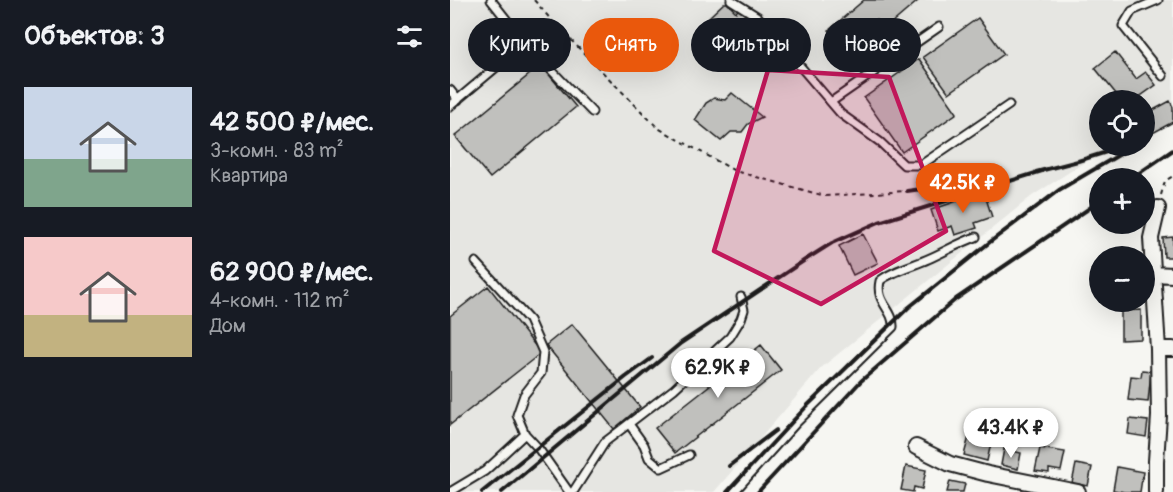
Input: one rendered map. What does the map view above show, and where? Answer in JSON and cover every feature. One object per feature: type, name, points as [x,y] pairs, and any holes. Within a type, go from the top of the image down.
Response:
[{"type":"street","points":[[1151,246],[1158,208]]},
{"type":"street","points":[[1155,274],[1173,275]]},
{"type":"street","points":[[1155,304],[1166,416],[1156,461],[1156,492]]},
{"type":"street","points":[[1158,349],[1173,349]]},
{"type":"street","points":[[916,447],[950,464],[1078,492]]},
{"type":"lane","points":[[491,0],[505,18]]},
{"type":"lane","points":[[731,0],[758,17],[841,114],[880,142],[903,165],[921,165],[1010,105]]},
{"type":"lane","points":[[1158,0],[1132,10],[1123,26],[1163,76]]},
{"type":"lane","points":[[831,102],[939,27]]},
{"type":"lane","points":[[450,106],[492,72]]},
{"type":"lane","points":[[553,72],[592,112]]},
{"type":"lane","points":[[450,90],[458,100]]},
{"type":"lane","points":[[734,492],[796,423],[893,327],[892,318],[880,297],[880,281],[890,274],[976,237]]},
{"type":"lane","points":[[476,262],[529,320],[543,352],[541,373],[524,395],[517,415],[525,434],[571,492],[605,442],[674,389],[730,337],[744,310],[741,297]]},
{"type":"lane","points":[[629,424],[644,445],[649,458],[661,468],[689,455]]},
{"type":"lane","points":[[450,492],[485,471],[525,434]]},
{"type":"path","points":[[534,0],[658,128],[735,171],[825,196],[907,191]]},
{"type":"path","points":[[1158,208],[1165,181],[1173,176]]},
{"type":"highlighted area","points":[[768,70],[889,77],[946,231],[821,304],[714,251]]},
{"type":"shaded area","points":[[450,0],[1173,0],[1173,105],[1155,117],[1155,90],[1089,90],[1089,156],[1094,156],[1032,196],[821,368],[714,492],[450,492]]},
{"type":"building","points":[[864,0],[919,0],[898,18],[843,18]]},
{"type":"building","points":[[724,3],[727,3],[736,12],[739,9],[748,18],[710,18]]},
{"type":"building","points":[[978,18],[1004,54],[949,93],[923,57]]},
{"type":"building","points":[[1115,52],[1136,79],[1146,72],[1156,85],[1149,90],[1113,90],[1095,68]]},
{"type":"building","points":[[921,62],[957,113],[902,152],[864,98],[901,72],[921,72]]},
{"type":"building","points":[[533,72],[547,72],[576,107],[490,178],[455,136]]},
{"type":"building","points":[[732,93],[762,117],[748,124],[742,132],[731,132],[721,141],[695,120],[706,103],[714,98],[725,100]]},
{"type":"building","points":[[1170,101],[1173,107],[1173,122],[1155,132],[1155,109]]},
{"type":"building","points":[[984,192],[992,217],[975,223],[977,228],[955,235],[952,226],[938,231],[931,210]]},
{"type":"building","points":[[863,234],[878,263],[853,275],[839,246]]},
{"type":"building","points":[[1173,237],[1173,257],[1164,257],[1163,238]]},
{"type":"building","points":[[488,286],[541,353],[450,425],[450,316]]},
{"type":"building","points":[[1121,312],[1141,312],[1141,339],[1121,340]]},
{"type":"building","points":[[572,324],[640,407],[614,429],[546,345]]},
{"type":"building","points":[[761,345],[781,370],[675,453],[655,428]]},
{"type":"building","points":[[1142,370],[1151,371],[1148,402],[1128,400],[1131,376],[1141,377]]},
{"type":"building","points":[[1130,419],[1148,421],[1146,437],[1128,434]]},
{"type":"building","points":[[970,433],[992,439],[987,461],[964,455]]},
{"type":"building","points":[[1040,448],[1065,452],[1061,471],[1049,469],[1049,473],[1035,471]]},
{"type":"building","points":[[1004,449],[1021,453],[1018,469],[1001,465]]},
{"type":"building","points":[[1076,464],[1092,467],[1088,486],[1072,483]]},
{"type":"building","points":[[906,466],[926,470],[922,489],[914,487],[913,492],[901,490]]},
{"type":"building","points":[[1117,467],[1143,472],[1140,492],[1113,490]]},
{"type":"building","points":[[950,481],[965,484],[963,492],[947,492]]},
{"type":"railway","points":[[1147,168],[1173,150]]},
{"type":"railway","points":[[1036,172],[1094,156]]},
{"type":"railway","points":[[727,492],[807,406],[908,308],[1059,190],[1117,156]]},
{"type":"railway","points":[[502,492],[681,343],[832,243],[879,222],[1042,171]]},
{"type":"railway","points":[[907,191],[994,179]]},
{"type":"railway","points":[[758,492],[861,381],[956,299],[1089,208]]},
{"type":"railway","points":[[482,492],[652,358]]},
{"type":"railway","points":[[729,466],[776,430]]}]
